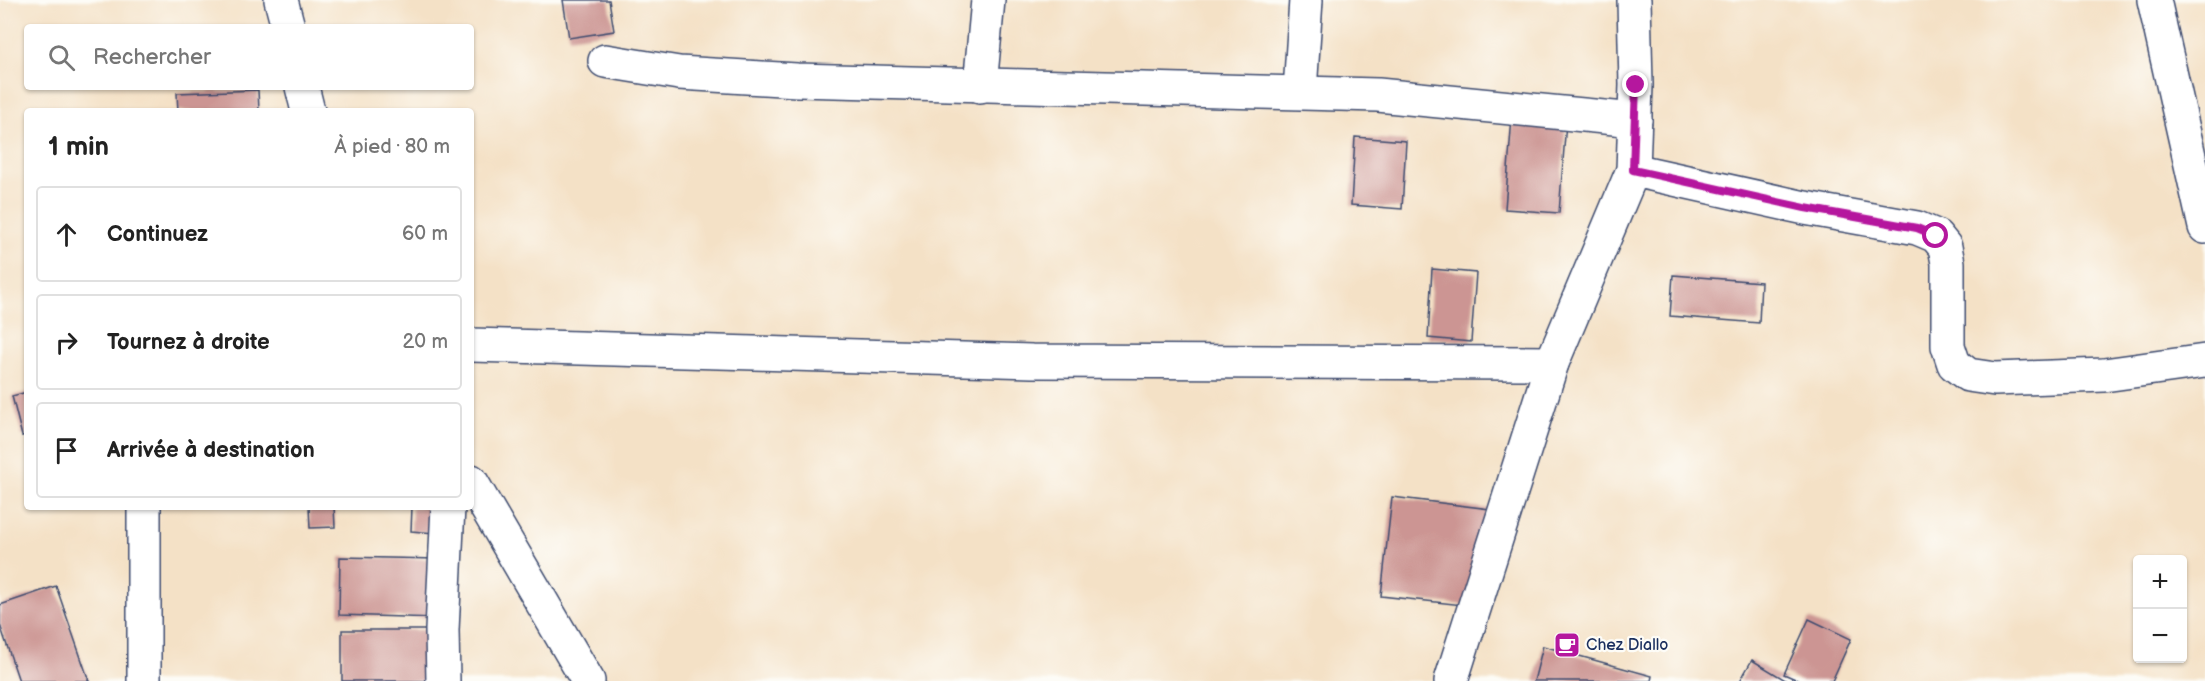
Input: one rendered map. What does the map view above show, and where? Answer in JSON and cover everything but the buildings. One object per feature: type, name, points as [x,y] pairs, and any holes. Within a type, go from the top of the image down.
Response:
[{"type":"street","points":[[980,86],[988,0]]},
{"type":"street","points":[[1300,91],[1306,0]]},
{"type":"street","points":[[1451,681],[1552,363],[1633,170],[1634,0]]},
{"type":"street","points":[[2154,0],[2205,227]]},
{"type":"street","points":[[605,61],[679,73],[797,80],[980,86],[1300,91],[1378,95],[1635,120]]},
{"type":"street","points":[[303,90],[307,108]]},
{"type":"street","points":[[1633,170],[1805,208],[1917,228],[1936,236],[1945,247],[1948,262],[1948,346],[1954,364],[1968,375],[1995,378],[2104,375],[2205,361]]},
{"type":"street","points":[[474,345],[1032,361],[1552,363]]},
{"type":"street","points":[[474,486],[588,681]]},
{"type":"street","points":[[144,510],[144,681]]},
{"type":"street","points":[[443,681],[448,510]]},
{"type":"place","name":"Chez Diallo","points":[[1567,645]]},
{"type":"route","points":[[1636,85],[1633,170],[1805,208],[1917,228],[1936,236]]}]
